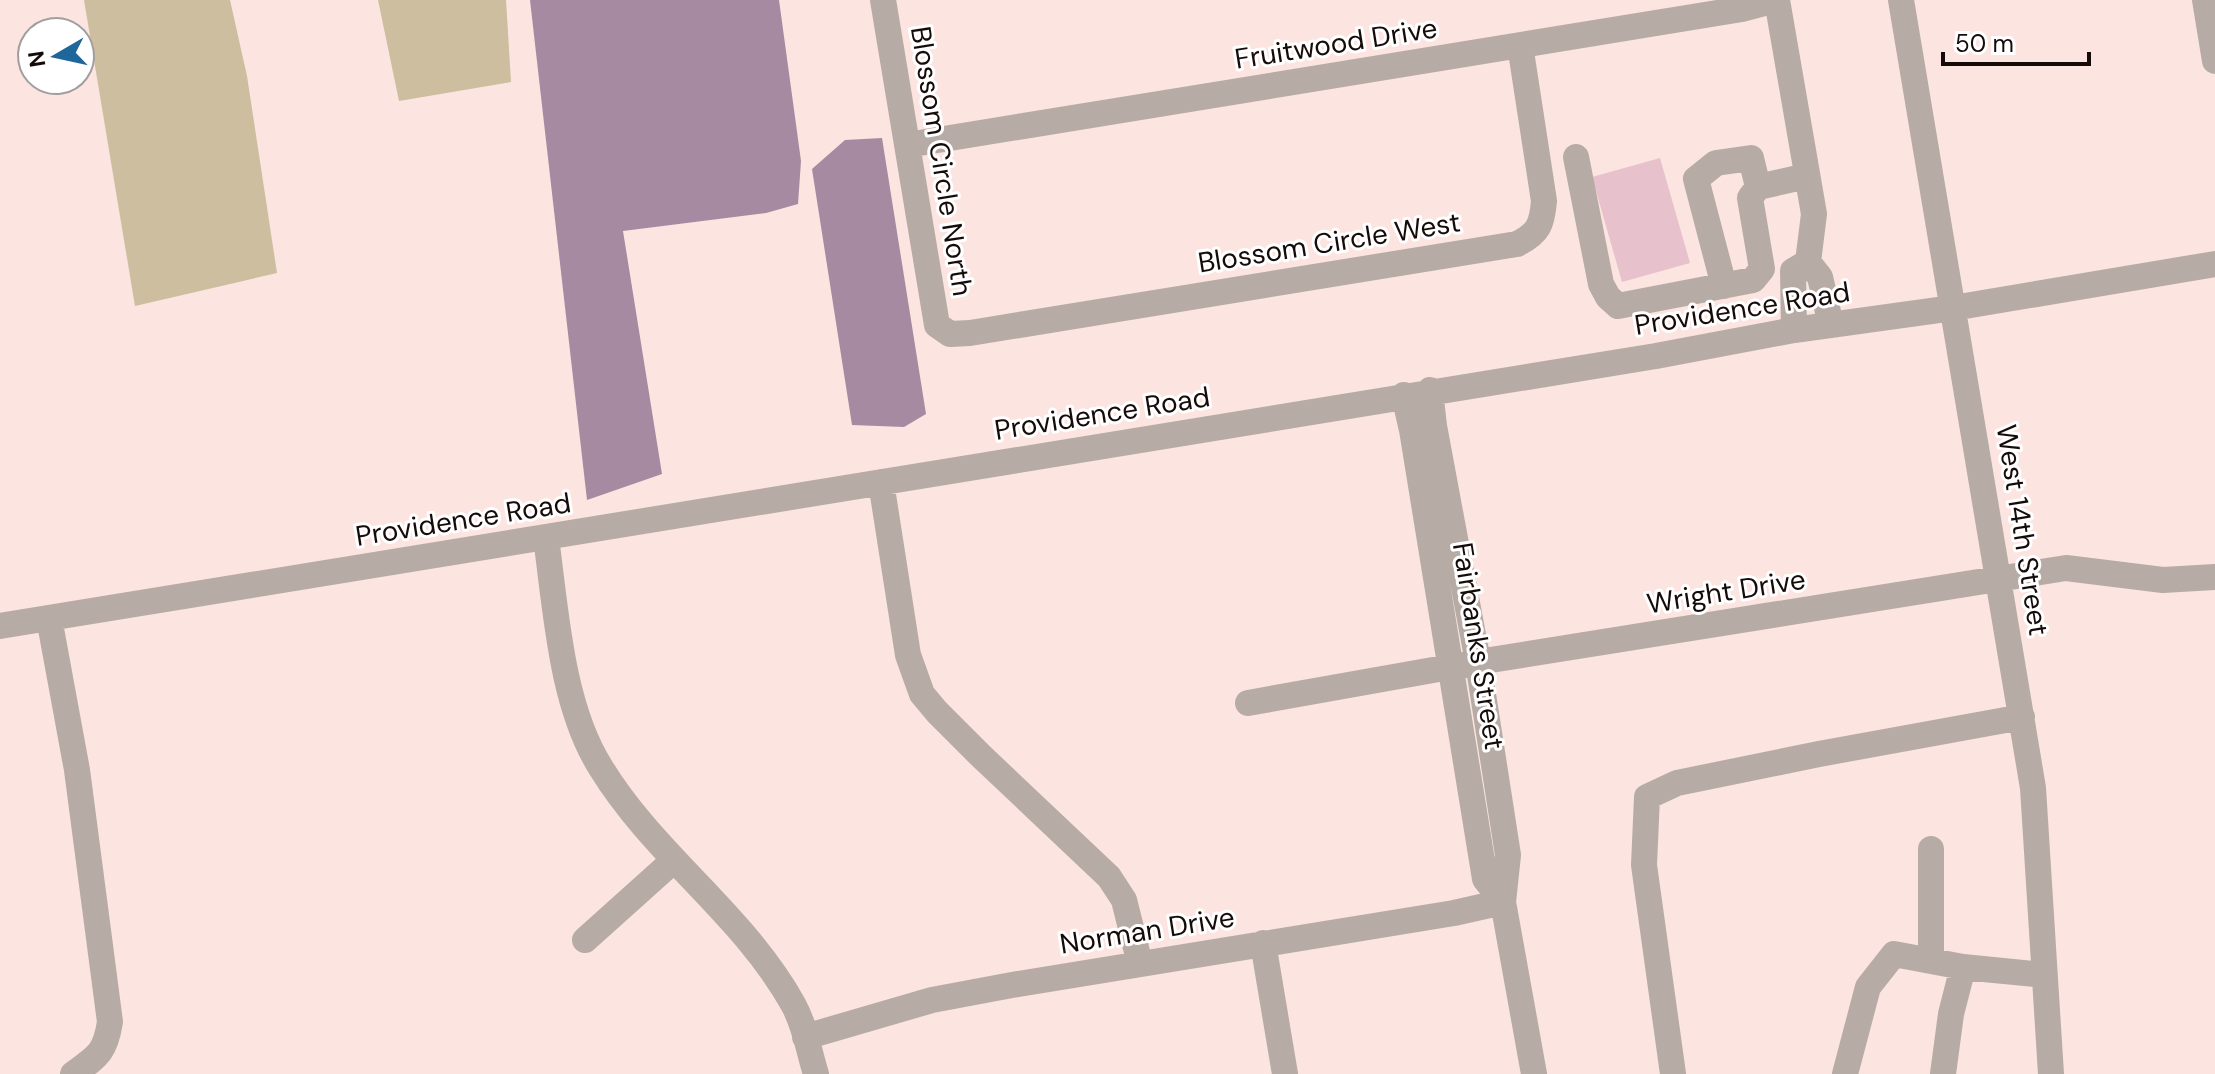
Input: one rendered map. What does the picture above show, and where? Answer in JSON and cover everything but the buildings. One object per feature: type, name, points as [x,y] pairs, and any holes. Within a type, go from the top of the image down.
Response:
[{"type":"street","name":"Blossom Circle North","points":[[883,0],[937,325],[942,330]]},
{"type":"street","name":"Fruitwood Drive","points":[[907,145],[1742,9],[1776,0]]},
{"type":"street","points":[[1776,0],[1814,214],[1808,262],[1820,277],[1831,325]]},
{"type":"street","name":"West 14th Street","points":[[1901,0],[2033,788],[2051,1074]]},
{"type":"street","points":[[2205,0],[2215,61]]},
{"type":"street","name":"Blossom Circle West","points":[[942,330],[950,334],[970,333],[1517,244],[1531,237],[1542,222],[1544,201],[1520,45]]},
{"type":"street","points":[[1576,157],[1601,284],[1608,297],[1618,306],[1753,280],[1762,269],[1750,198],[1758,187],[1807,176]]},
{"type":"street","points":[[1724,286],[1696,179],[1716,163],[1751,158],[1758,187]]},
{"type":"street","points":[[1794,330],[1793,271],[1808,262]]},
{"type":"street","name":"Providence Road","points":[[0,626],[1430,390],[1656,356],[1794,330],[1953,308],[2215,264]]},
{"type":"street","name":"Fairbanks Street","points":[[1430,390],[1508,855],[1503,902],[1534,1074]]},
{"type":"street","name":"Fairbanks Street","points":[[1404,395],[1485,879],[1503,902]]},
{"type":"street","points":[[881,482],[908,655],[922,694],[959,734],[1109,877],[1124,900],[1140,964]]},
{"type":"street","points":[[546,538],[563,656],[580,723],[599,766],[673,861],[717,902],[758,948],[795,1007],[816,1074]]},
{"type":"street","name":"Wright Drive","points":[[1248,703],[1478,662],[2066,568],[2163,580],[2215,577]]},
{"type":"street","points":[[49,618],[77,770],[110,1022],[106,1045],[99,1056],[73,1074]]},
{"type":"street","points":[[1673,1074],[1644,865],[1647,797],[1677,783],[2022,717]]},
{"type":"street","points":[[1931,849],[1931,961]]},
{"type":"street","points":[[585,940],[673,861]]},
{"type":"street","name":"Norman Drive","points":[[805,1037],[932,1000],[1454,913],[1503,902]]},
{"type":"street","points":[[1263,943],[1285,1074]]},
{"type":"street","points":[[1845,1074],[1868,987],[1894,954],[1963,967],[2044,975]]},
{"type":"street","points":[[1943,1074],[1951,1014],[1963,967]]},
{"type":"shaded area","points":[[84,0],[230,0],[247,76],[277,273],[135,306],[96,72],[96,16],[87,16]]},
{"type":"shaded area","points":[[378,0],[506,0],[511,82],[399,101]]},
{"type":"shaded area","points":[[530,0],[779,0],[801,161],[798,204],[766,213],[623,231],[662,474],[587,500]]},
{"type":"shaded area","points":[[882,138],[926,414],[904,427],[852,425],[812,169],[845,140]]}]
